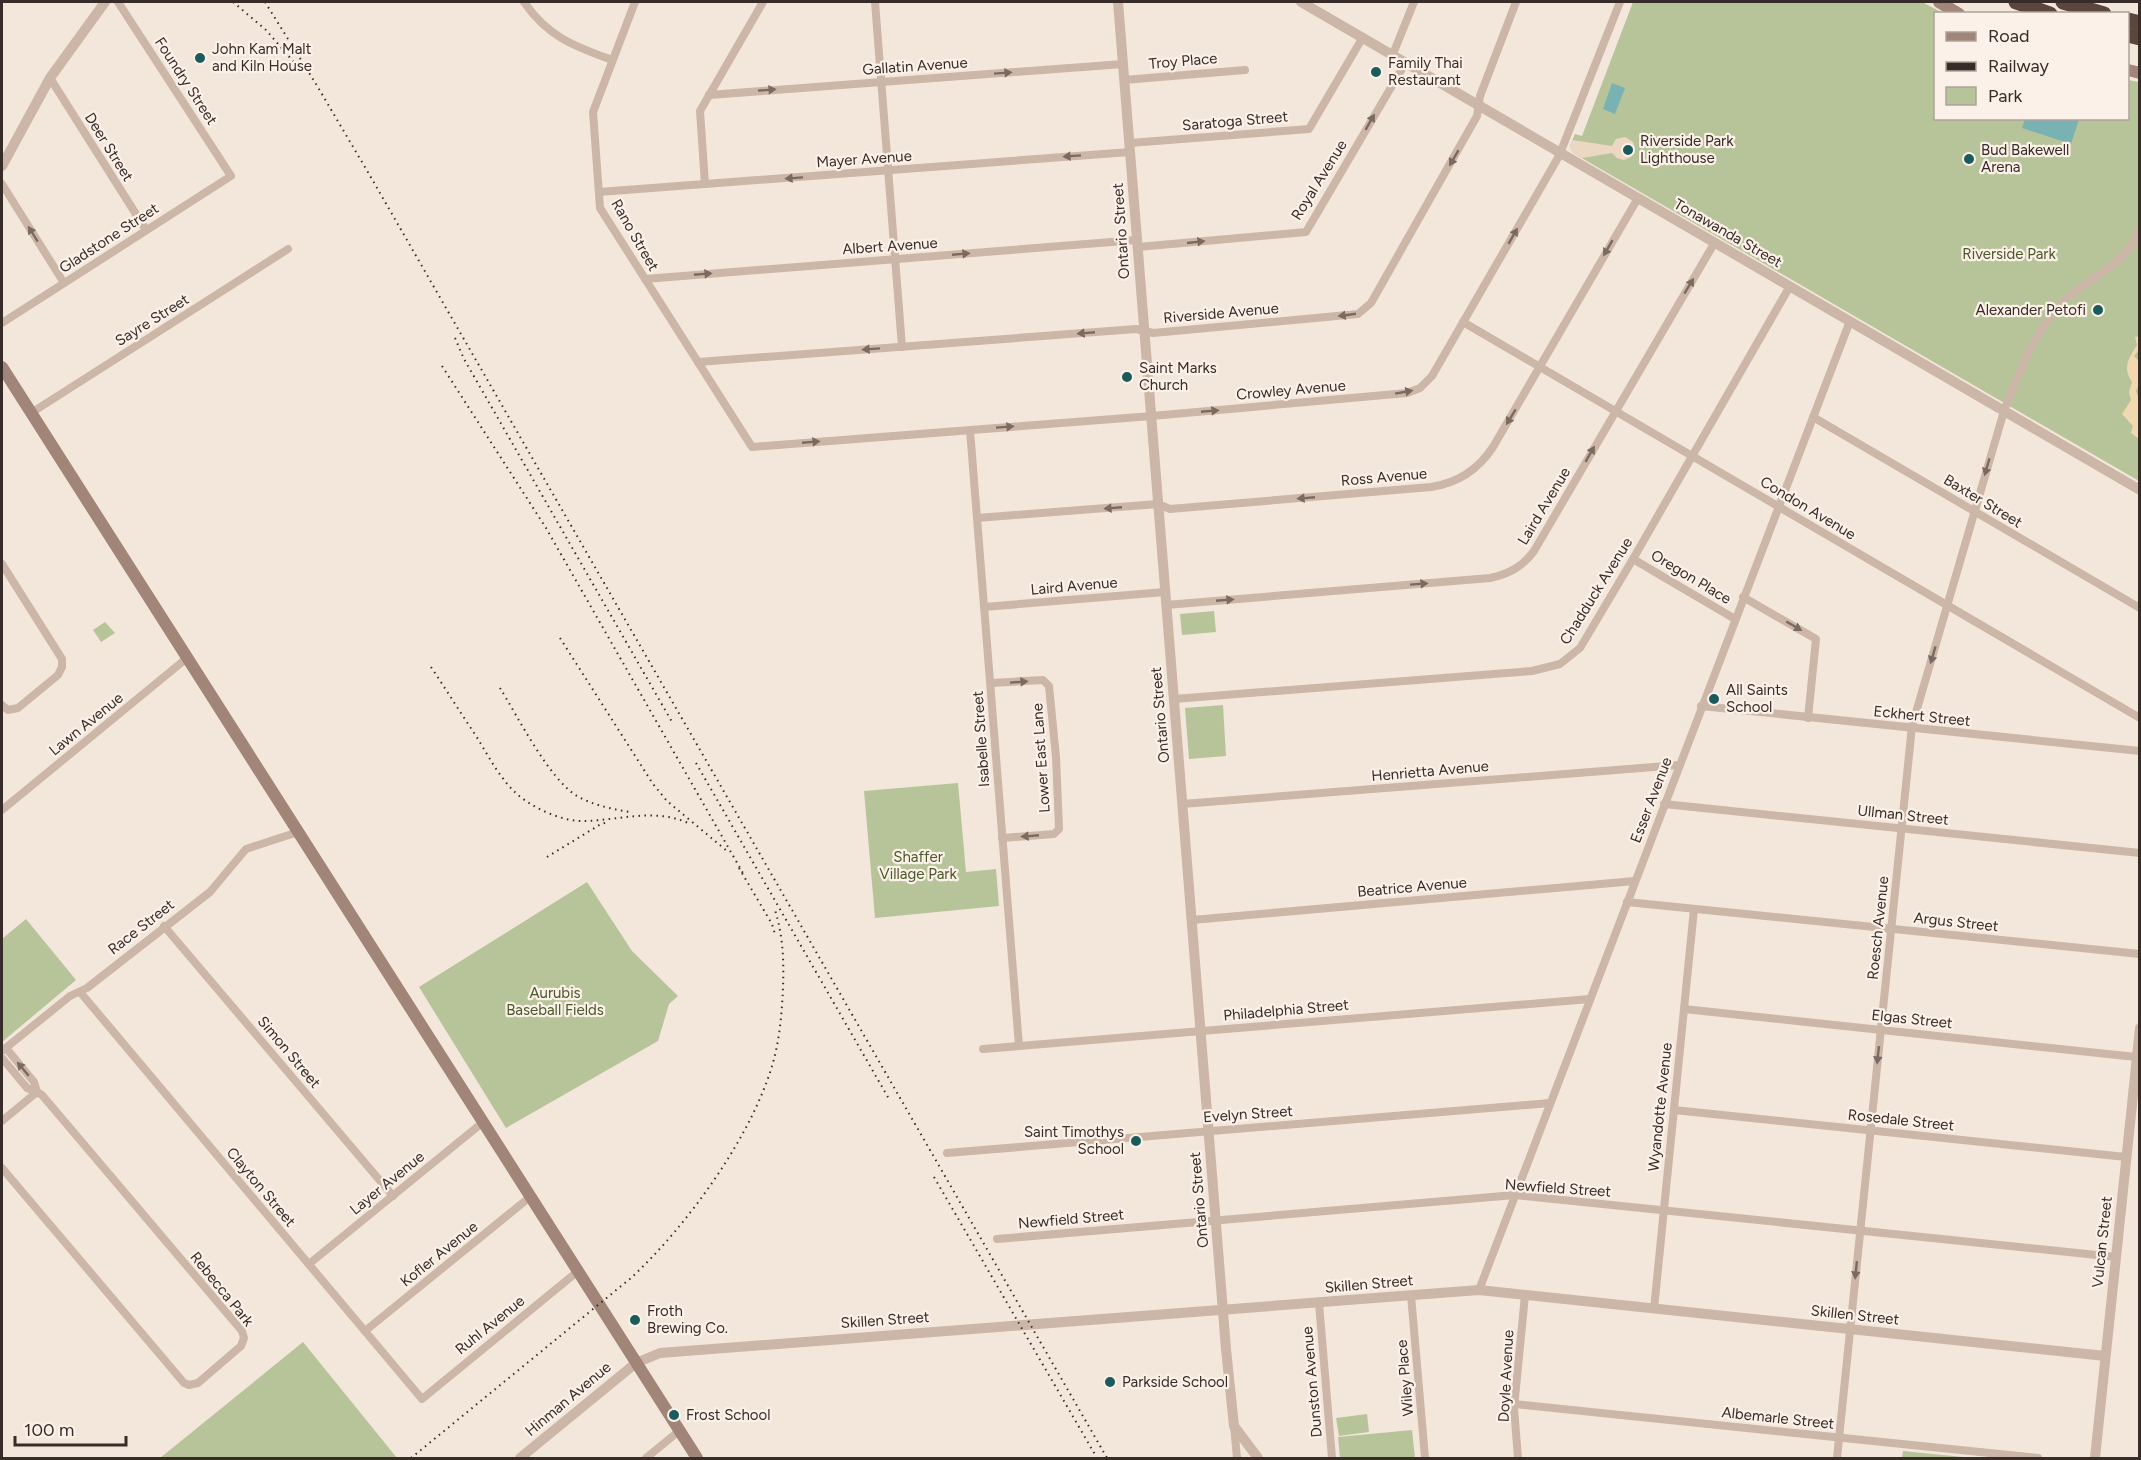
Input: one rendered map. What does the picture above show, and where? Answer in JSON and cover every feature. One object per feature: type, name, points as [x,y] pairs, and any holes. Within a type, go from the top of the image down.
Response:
[{"type":"highway","points":[[2016,2],[2044,12]]},
{"type":"highway","points":[[2063,2],[2097,12]]},
{"type":"main road","points":[[1939,2],[1956,12]]},
{"type":"main road","points":[[2,367],[697,1458]]},
{"type":"street","points":[[2,166],[50,78],[105,2]]},
{"type":"street","name":"Foundry Street","points":[[118,2],[231,176]]},
{"type":"street","points":[[524,2],[538,20],[561,39],[612,60]]},
{"type":"street","name":"Rano Street","points":[[635,2],[592,112],[600,208],[740,427]]},
{"type":"street","points":[[705,184],[699,111],[763,2]]},
{"type":"street","points":[[875,2],[902,347]]},
{"type":"street","name":"Ontario Street","points":[[1118,2],[1208,1131],[1237,1458]]},
{"type":"street","points":[[1393,54],[1414,2]]},
{"type":"street","name":"Riverside Avenue","points":[[698,362],[1136,329],[1153,333],[1352,315],[1365,310],[1477,116],[1480,96],[1516,2]]},
{"type":"street","name":"Crowley Avenue","points":[[740,427],[753,447],[1152,416],[1407,393],[1420,388],[1432,376],[1561,152],[1620,2]]},
{"type":"street","name":"Tonawanda Street","points":[[1308,3],[2139,490]]},
{"type":"street","name":"Saratoga Street","points":[[1130,147],[1309,129],[1363,37]]},
{"type":"street","name":"Royal Avenue","points":[[1137,244],[1306,232],[1406,62]]},
{"type":"street","name":"Gallatin Avenue","points":[[709,94],[1123,64]]},
{"type":"street","name":"Troy Place","points":[[1124,80],[1245,70]]},
{"type":"street","name":"Deer Street","points":[[50,78],[146,230]]},
{"type":"street","name":"Mayer Avenue","points":[[599,192],[888,170],[1130,147]]},
{"type":"street","name":"Gladstone Street","points":[[2,323],[231,176]]},
{"type":"street","points":[[2,184],[64,283]]},
{"type":"street","name":"Ross Avenue","points":[[977,518],[1158,504],[1170,509],[1431,487],[1452,483],[1471,472],[1487,457],[1638,198]]},
{"type":"street","name":"Roesch Avenue","points":[[1837,1458],[1912,728],[2004,411],[2022,365],[2054,312],[2067,298],[2111,267],[2136,238],[2139,228]]},
{"type":"street","name":"Laird Avenue","points":[[1166,605],[1490,578],[1521,566],[1534,551],[1715,242]]},
{"type":"street","name":"Albert Avenue","points":[[645,279],[1137,244]]},
{"type":"street","name":"Sayre Street","points":[[31,413],[288,249]]},
{"type":"street","name":"Chadduck Avenue","points":[[1174,699],[1532,671],[1554,667],[1576,653],[1633,559],[1790,286]]},
{"type":"street","name":"Esser Avenue","points":[[1479,1290],[1850,321]]},
{"type":"street","name":"Condon Avenue","points":[[1463,322],[2139,718]]},
{"type":"street","name":"Baxter Street","points":[[1813,417],[2139,608]]},
{"type":"street","name":"Isabelle Street","points":[[970,430],[1019,1046]]},
{"type":"street","name":"Oregon Place","points":[[1633,559],[1735,619]]},
{"type":"street","points":[[2,564],[62,659],[61,671],[18,708],[8,710],[2,705]]},
{"type":"street","name":"Laird Avenue","points":[[984,607],[1165,592]]},
{"type":"street","points":[[1743,597],[1816,639],[1808,718]]},
{"type":"street","name":"Lawn Avenue","points":[[2,810],[187,658]]},
{"type":"street","name":"Lower East Lane","points":[[991,683],[1042,680],[1047,682],[1056,757],[1060,826],[1057,832],[1002,838]]},
{"type":"street","name":"Eckhert Street","points":[[1701,706],[2139,751]]},
{"type":"street","name":"Henrietta Avenue","points":[[1182,804],[1679,765]]},
{"type":"street","name":"Ullman Street","points":[[1664,804],[2139,853]]},
{"type":"street","name":"Race Street","points":[[4,1050],[70,996],[80,992],[210,892],[246,849],[298,832]]},
{"type":"street","name":"Beatrice Avenue","points":[[1192,920],[1635,881]]},
{"type":"street","name":"Argus Street","points":[[1627,902],[2139,954]]},
{"type":"street","name":"Wyandotte Avenue","points":[[1654,1309],[1694,909]]},
{"type":"street","name":"Simon Street","points":[[164,926],[393,1196]]},
{"type":"street","name":"Clayton Street","points":[[80,992],[422,1399]]},
{"type":"street","name":"Philadelphia Street","points":[[983,1049],[1590,999]]},
{"type":"street","name":"Elgas Street","points":[[1684,1010],[2136,1057]]},
{"type":"street","name":"Vulcan Street","points":[[2095,1458],[2139,1028]]},
{"type":"street","name":"Rebecca Park","points":[[4,1050],[34,1082],[37,1092]]},
{"type":"street","name":"Rebecca Park","points":[[2,1058],[27,1088],[37,1092],[47,1101],[242,1331],[244,1336],[241,1346],[198,1383],[193,1385],[184,1383],[2,1168]]},
{"type":"street","points":[[2,1121],[37,1092]]},
{"type":"street","name":"Evelyn Street","points":[[947,1153],[1550,1103]]},
{"type":"street","name":"Rosedale Street","points":[[1674,1110],[2126,1157]]},
{"type":"street","name":"Layer Avenue","points":[[309,1264],[482,1123]]},
{"type":"street","name":"Newfield Street","points":[[997,1239],[1515,1195],[2116,1257]]},
{"type":"street","name":"Kofler Avenue","points":[[365,1331],[530,1197]]},
{"type":"street","name":"Ruhl Avenue","points":[[422,1399],[577,1272]]},
{"type":"street","name":"Skillen Street","points":[[636,1363],[651,1355],[693,1350],[1479,1290],[2105,1356]]},
{"type":"street","name":"Wiley Place","points":[[1411,1295],[1425,1458]]},
{"type":"street","name":"Doyle Avenue","points":[[1518,1458],[1514,1404],[1525,1295]]},
{"type":"street","name":"Dunston Avenue","points":[[1319,1303],[1332,1458]]},
{"type":"street","name":"Hinman Avenue","points":[[520,1458],[636,1363]]},
{"type":"street","name":"Albemarle Street","points":[[1514,1404],[2038,1458]]},
{"type":"street","points":[[1234,1426],[1258,1458]]},
{"type":"street","points":[[646,1458],[679,1431]]},
{"type":"green space","name":"Riverside Park","points":[[1633,2],[1922,2],[1941,12],[1934,12],[1934,120],[2129,120],[2129,80],[2139,82],[2139,481],[1573,153],[1570,146],[1575,134],[1582,136]]},
{"type":"green space","points":[[1214,611],[1216,632],[1182,635],[1180,614]]},
{"type":"green space","points":[[105,622],[115,633],[101,642],[93,630]]},
{"type":"green space","points":[[1223,705],[1226,756],[1189,759],[1185,708]]},
{"type":"green space","name":"Shaffer Village Park","points":[[958,783],[966,872],[996,869],[999,906],[875,918],[864,791]]},
{"type":"green space","name":"Aurubis Baseball Fields","points":[[587,882],[632,951],[678,996],[669,1004],[658,1041],[506,1128],[419,987]]},
{"type":"green space","points":[[26,919],[76,980],[2,1042],[2,939]]},
{"type":"green space","points":[[303,1342],[397,1458],[160,1458]]},
{"type":"green space","points":[[1367,1414],[1369,1432],[1339,1436],[1336,1418]]},
{"type":"green space","points":[[1412,1430],[1415,1458],[1340,1458],[1338,1437]]},
{"type":"green space","points":[[1903,1451],[1973,1458],[1902,1458]]},
{"type":"sand","points":[[2139,336],[2139,350],[2134,356],[2139,361],[2139,384],[2136,391],[2139,400],[2139,439],[2131,433],[2133,426],[2122,414],[2131,400],[2129,392],[2132,382],[2127,367],[2129,358],[2137,345],[2135,337]]},
{"type":"shaded area","points":[[1625,137],[1633,142],[1635,148],[1631,157],[1624,160],[1612,153],[1582,158],[1573,153],[1570,148],[1572,140],[1612,146],[1616,139]]},
{"type":"water","points":[[1612,83],[1625,88],[1615,114],[1603,109]]},
{"type":"water","points":[[2025,120],[2079,120],[2071,144],[2022,128]]},
{"type":"railway","points":[[233,2],[266,30],[298,67]]},
{"type":"railway","points":[[265,2],[369,174],[1107,1458]]},
{"type":"railway","points":[[455,338],[464,359],[672,722]]},
{"type":"railway","points":[[442,366],[546,528],[744,875]]},
{"type":"railway","points":[[560,638],[653,784],[667,801],[727,851]]},
{"type":"railway","points":[[431,667],[501,776],[518,795],[533,805],[550,814],[577,821],[663,816],[688,823]]},
{"type":"railway","points":[[500,688],[545,762],[566,788],[589,802],[630,812]]},
{"type":"railway","points":[[696,763],[889,1099]]},
{"type":"railway","points":[[547,857],[608,822]]},
{"type":"railway","points":[[739,868],[772,924],[775,934]]},
{"type":"railway","points":[[411,1458],[631,1278],[696,1206],[716,1177],[751,1118],[764,1088],[776,1050],[781,1014],[783,967],[781,939],[775,910]]},
{"type":"railway","points":[[934,1177],[1097,1458]]},
{"type":"place","name":"John Kam Malt and Kiln House","points":[[200,58]]},
{"type":"place","name":"Family Thai Restaurant","points":[[1376,72]]},
{"type":"place","name":"Riverside Park Lighthouse","points":[[1628,150]]},
{"type":"place","name":"Bud Bakewell Arena","points":[[1969,159]]},
{"type":"place","name":"Alexander Petofi","points":[[2098,310]]},
{"type":"place","name":"Saint Marks Church","points":[[1127,377]]},
{"type":"place","name":"All Saints School","points":[[1714,699]]},
{"type":"place","name":"Saint Timothys School","points":[[1136,1141]]},
{"type":"place","name":"Froth Brewing Co.","points":[[635,1320]]},
{"type":"place","name":"Parkside School","points":[[1110,1382]]},
{"type":"place","name":"Frost School","points":[[674,1415]]}]
